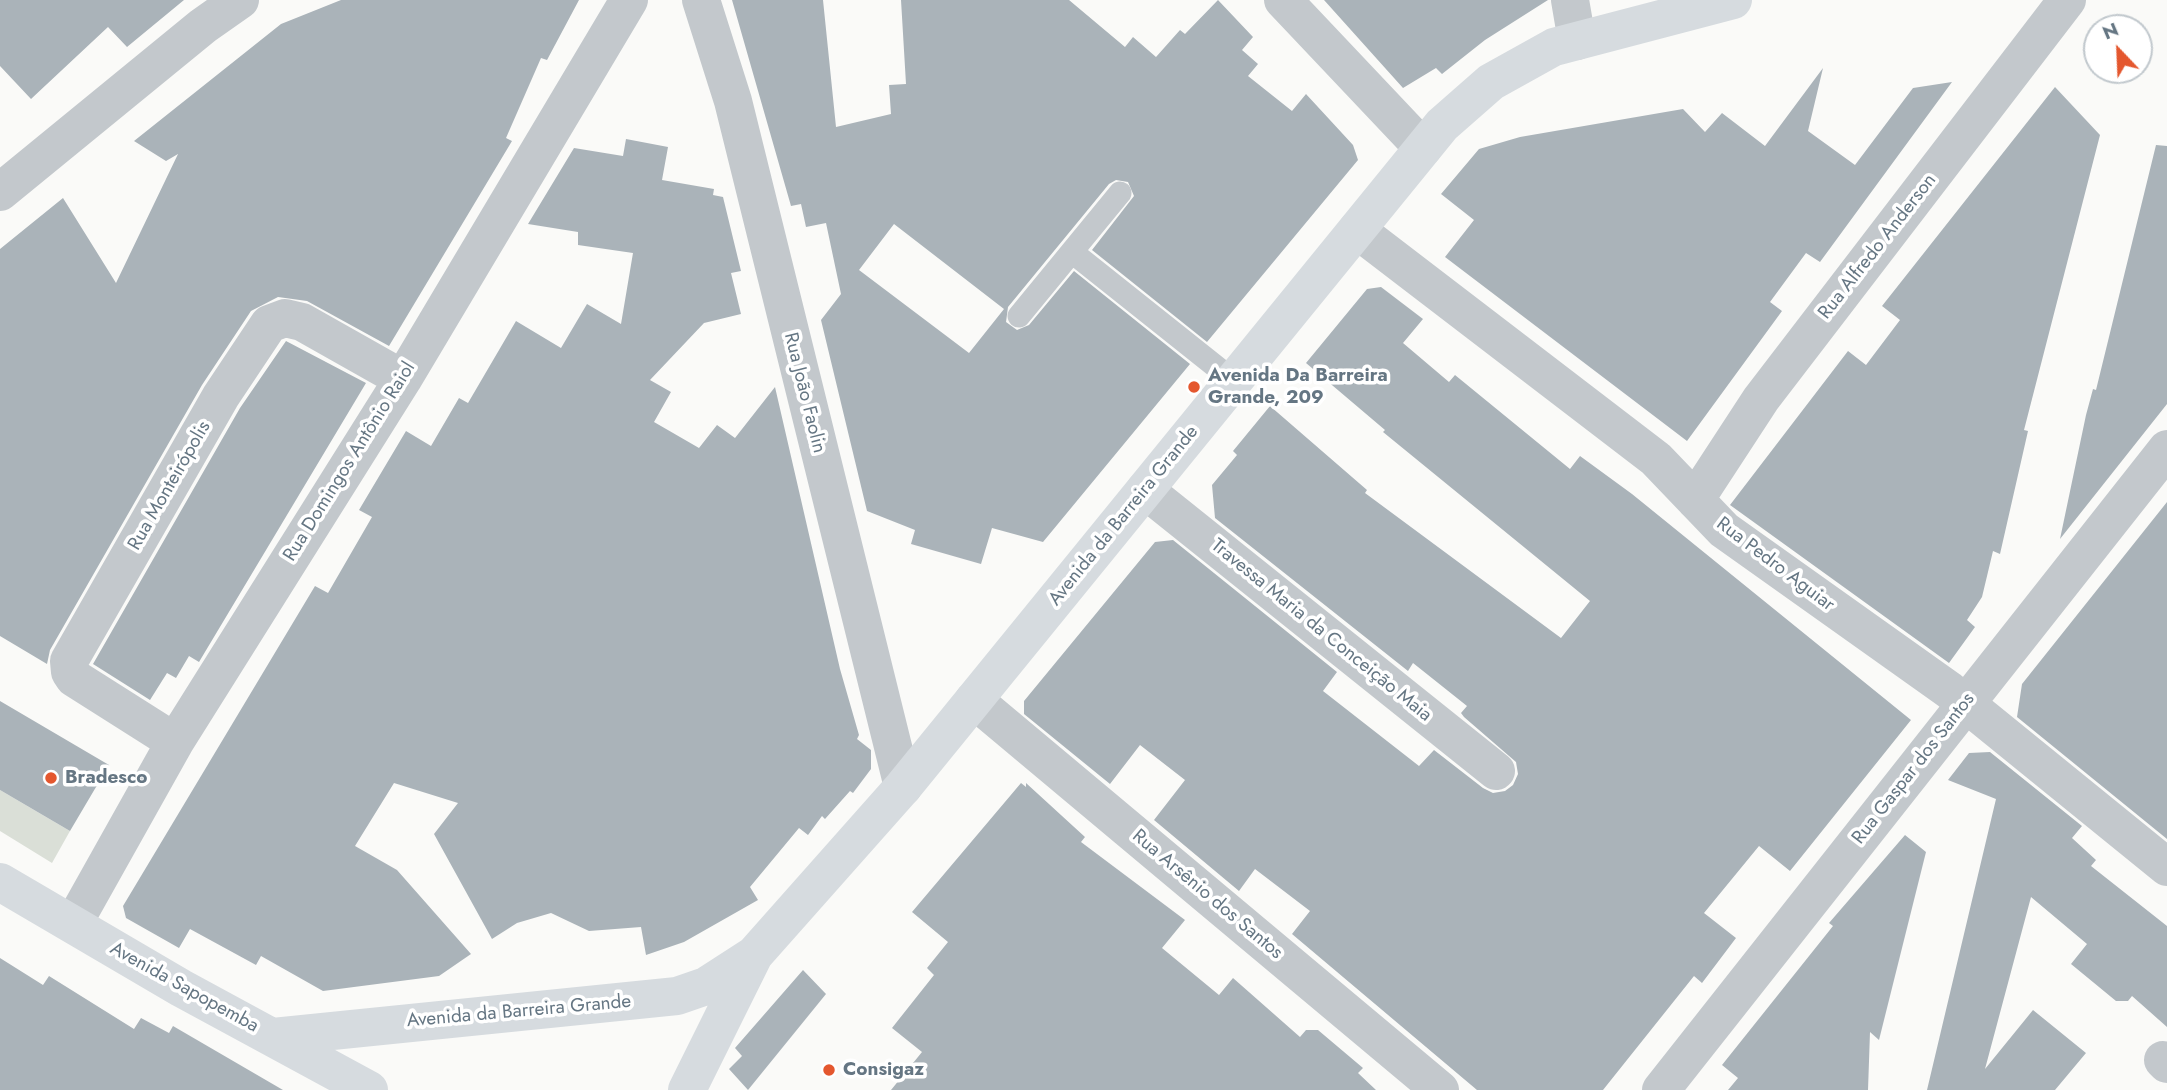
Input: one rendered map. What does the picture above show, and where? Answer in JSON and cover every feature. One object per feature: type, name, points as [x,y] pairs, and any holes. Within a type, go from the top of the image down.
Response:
[{"type":"main road","name":"Avenida da Barreira Grande","points":[[695,1074],[754,955],[903,787],[1442,125],[1491,82],[1554,47],[1733,0]]},
{"type":"main road","name":"Avenida Sapopemba","points":[[0,882],[181,988],[369,1090]]},
{"type":"main road","name":"Avenida da Barreira Grande","points":[[273,1037],[649,1000],[698,990],[754,955]]},
{"type":"main road","points":[[649,1000],[679,1014],[687,1022],[695,1074]]},
{"type":"main road","points":[[378,1090],[372,1066],[374,1055],[400,1023]]},
{"type":"street","points":[[0,192],[203,26],[240,0]]},
{"type":"street","name":"Rua Domingos Antônio Raiol","points":[[73,924],[175,742],[403,379],[629,0]]},
{"type":"street","name":"Rua João Faolin","points":[[701,0],[733,101],[903,787]]},
{"type":"street","points":[[1283,0],[1423,148]]},
{"type":"street","points":[[1570,0],[1577,41]]},
{"type":"street","name":"Rua Alfredo Anderson","points":[[1695,500],[1761,399],[2067,0]]},
{"type":"street","name":"Rua Pedro Aguiar","points":[[1357,230],[1656,459],[1724,530],[1964,704],[2167,867]]},
{"type":"street","name":"Rua Monteirópolis","points":[[175,742],[74,678],[69,661],[221,396],[270,324],[285,318],[302,322],[403,379]]},
{"type":"street","name":"Rua Gaspar dos Santos","points":[[1661,1090],[2167,449]]},
{"type":"street","name":"Travessa Maria da Conceição Maia","points":[[1145,490],[1496,771]]},
{"type":"street","name":"Rua Arsênio dos Santos","points":[[974,700],[1440,1090]]},
{"type":"lane","points":[[1019,316],[1120,193]]},
{"type":"lane","points":[[1072,251],[1234,381]]},
{"type":"shaded area","points":[[0,790],[70,831],[52,863],[0,831]]},
{"type":"building","points":[[0,0],[184,0],[127,47],[108,27],[31,99],[0,66]]},
{"type":"building","points":[[341,0],[579,0],[547,60],[541,58],[506,138],[512,141],[389,346],[307,301],[278,297],[251,311],[202,385],[50,650],[47,664],[0,636],[0,249],[63,198],[116,283],[178,154],[166,161],[134,141],[281,24]]},
{"type":"building","points":[[732,0],[823,0],[836,127],[891,114],[889,85],[906,84],[901,0],[1069,0],[1125,47],[1133,37],[1156,57],[1180,30],[1185,34],[1218,0],[1253,37],[1242,50],[1258,64],[1248,76],[1292,111],[1306,94],[1353,145],[1358,160],[1207,342],[1092,250],[1134,196],[1128,182],[1116,180],[1109,184],[1008,307],[1006,322],[1017,330],[1029,325],[1074,271],[1190,364],[1043,542],[992,528],[981,564],[911,544],[915,530],[867,511],[821,320],[841,294],[826,223],[806,227],[801,204],[791,206]],"holes":[[[894,224],[1004,309],[969,353],[859,270]]]},
{"type":"building","points":[[1324,0],[1548,0],[1485,40],[1442,74],[1436,68],[1403,88]]},
{"type":"building","points":[[1823,68],[1808,131],[1855,165],[1913,88],[1952,82],[1820,262],[1806,253],[1770,302],[1782,311],[1687,441],[1445,257],[1474,220],[1441,194],[1479,149],[1520,137],[1683,109],[1705,132],[1722,113],[1765,146]]},
{"type":"building","points":[[2055,87],[2100,135],[2024,430],[2028,431],[2000,554],[1993,551],[1982,597],[1967,620],[1975,627],[1949,663],[1730,505],[1848,351],[1866,365],[1900,320],[1882,306]]},
{"type":"building","points":[[626,139],[668,147],[662,180],[714,189],[713,195],[723,197],[741,271],[731,273],[741,314],[704,323],[650,380],[671,392],[654,422],[699,448],[717,425],[735,438],[775,387],[840,669],[859,735],[857,739],[871,750],[871,769],[853,793],[850,791],[825,819],[822,816],[808,835],[799,828],[750,887],[758,900],[684,942],[646,955],[641,927],[589,931],[551,913],[517,923],[492,939],[434,834],[458,803],[394,783],[355,846],[397,870],[471,954],[439,976],[323,991],[261,956],[256,965],[190,929],[179,948],[126,918],[123,906],[315,586],[328,593],[372,517],[359,510],[406,431],[431,446],[459,398],[468,403],[516,321],[561,348],[587,304],[621,324],[633,253],[578,245],[578,232],[528,224],[574,148],[623,156]]},
{"type":"building","points":[[2156,145],[2167,146],[2167,404],[2060,539],[2086,415],[2093,389],[2096,390]]},
{"type":"building","points":[[1381,287],[1423,319],[1403,343],[1449,382],[1455,375],[1570,469],[1580,456],[1632,494],[1911,720],[1790,871],[1759,846],[1704,913],[1736,938],[1702,983],[1694,976],[1603,1090],[1477,1090],[1292,934],[1310,911],[1255,869],[1239,891],[1154,820],[1185,780],[1140,745],[1110,784],[1024,714],[1024,701],[1155,542],[1173,540],[1337,672],[1323,691],[1419,766],[1434,750],[1493,793],[1505,791],[1513,785],[1518,774],[1516,762],[1464,717],[1461,713],[1467,706],[1413,663],[1408,671],[1215,518],[1212,485],[1237,455],[1233,451],[1270,406],[1367,490],[1365,493],[1561,638],[1590,601],[1383,432],[1385,430],[1306,363],[1367,289]]},
{"type":"building","points":[[286,341],[366,383],[199,662],[189,656],[176,678],[167,673],[150,700],[93,664],[240,408]]},
{"type":"building","points":[[2167,502],[2167,839],[2017,717],[2022,684]]},
{"type":"building","name":"Bradesco","points":[[0,701],[109,765],[70,831],[0,790]]},
{"type":"building","points":[[1990,752],[2082,826],[2072,838],[2096,860],[2091,866],[2167,926],[2167,1027],[2132,996],[2128,1001],[2116,1001],[2071,964],[2087,944],[2031,897],[1985,1069],[2033,1010],[2086,1053],[2055,1090],[1927,1090],[1996,799],[1948,780],[1969,753]]},
{"type":"building","points":[[1021,783],[1026,787],[1026,783],[1085,837],[1081,842],[1185,920],[1162,948],[1219,995],[1233,978],[1300,1037],[1306,1030],[1318,1030],[1363,1068],[1358,1073],[1376,1090],[891,1090],[922,1052],[892,1028],[934,975],[927,968],[948,942],[912,912]]},
{"type":"building","points":[[1905,835],[1926,852],[1879,1040],[1870,1032],[1868,1090],[1728,1090],[1738,1078],[1722,1065],[1833,926],[1829,923]]},
{"type":"building","points":[[0,958],[43,985],[49,976],[134,1029],[141,1018],[169,1033],[173,1026],[283,1090],[0,1090]]},
{"type":"building","points":[[803,970],[826,994],[748,1090],[729,1069],[742,1056],[735,1048]]},
{"type":"place","name":"Avenida Da Barreira Grande, 209","points":[[1194,387]]},
{"type":"place","name":"Bradesco","points":[[51,778]]},
{"type":"place","name":"Consigaz","points":[[829,1070]]}]
